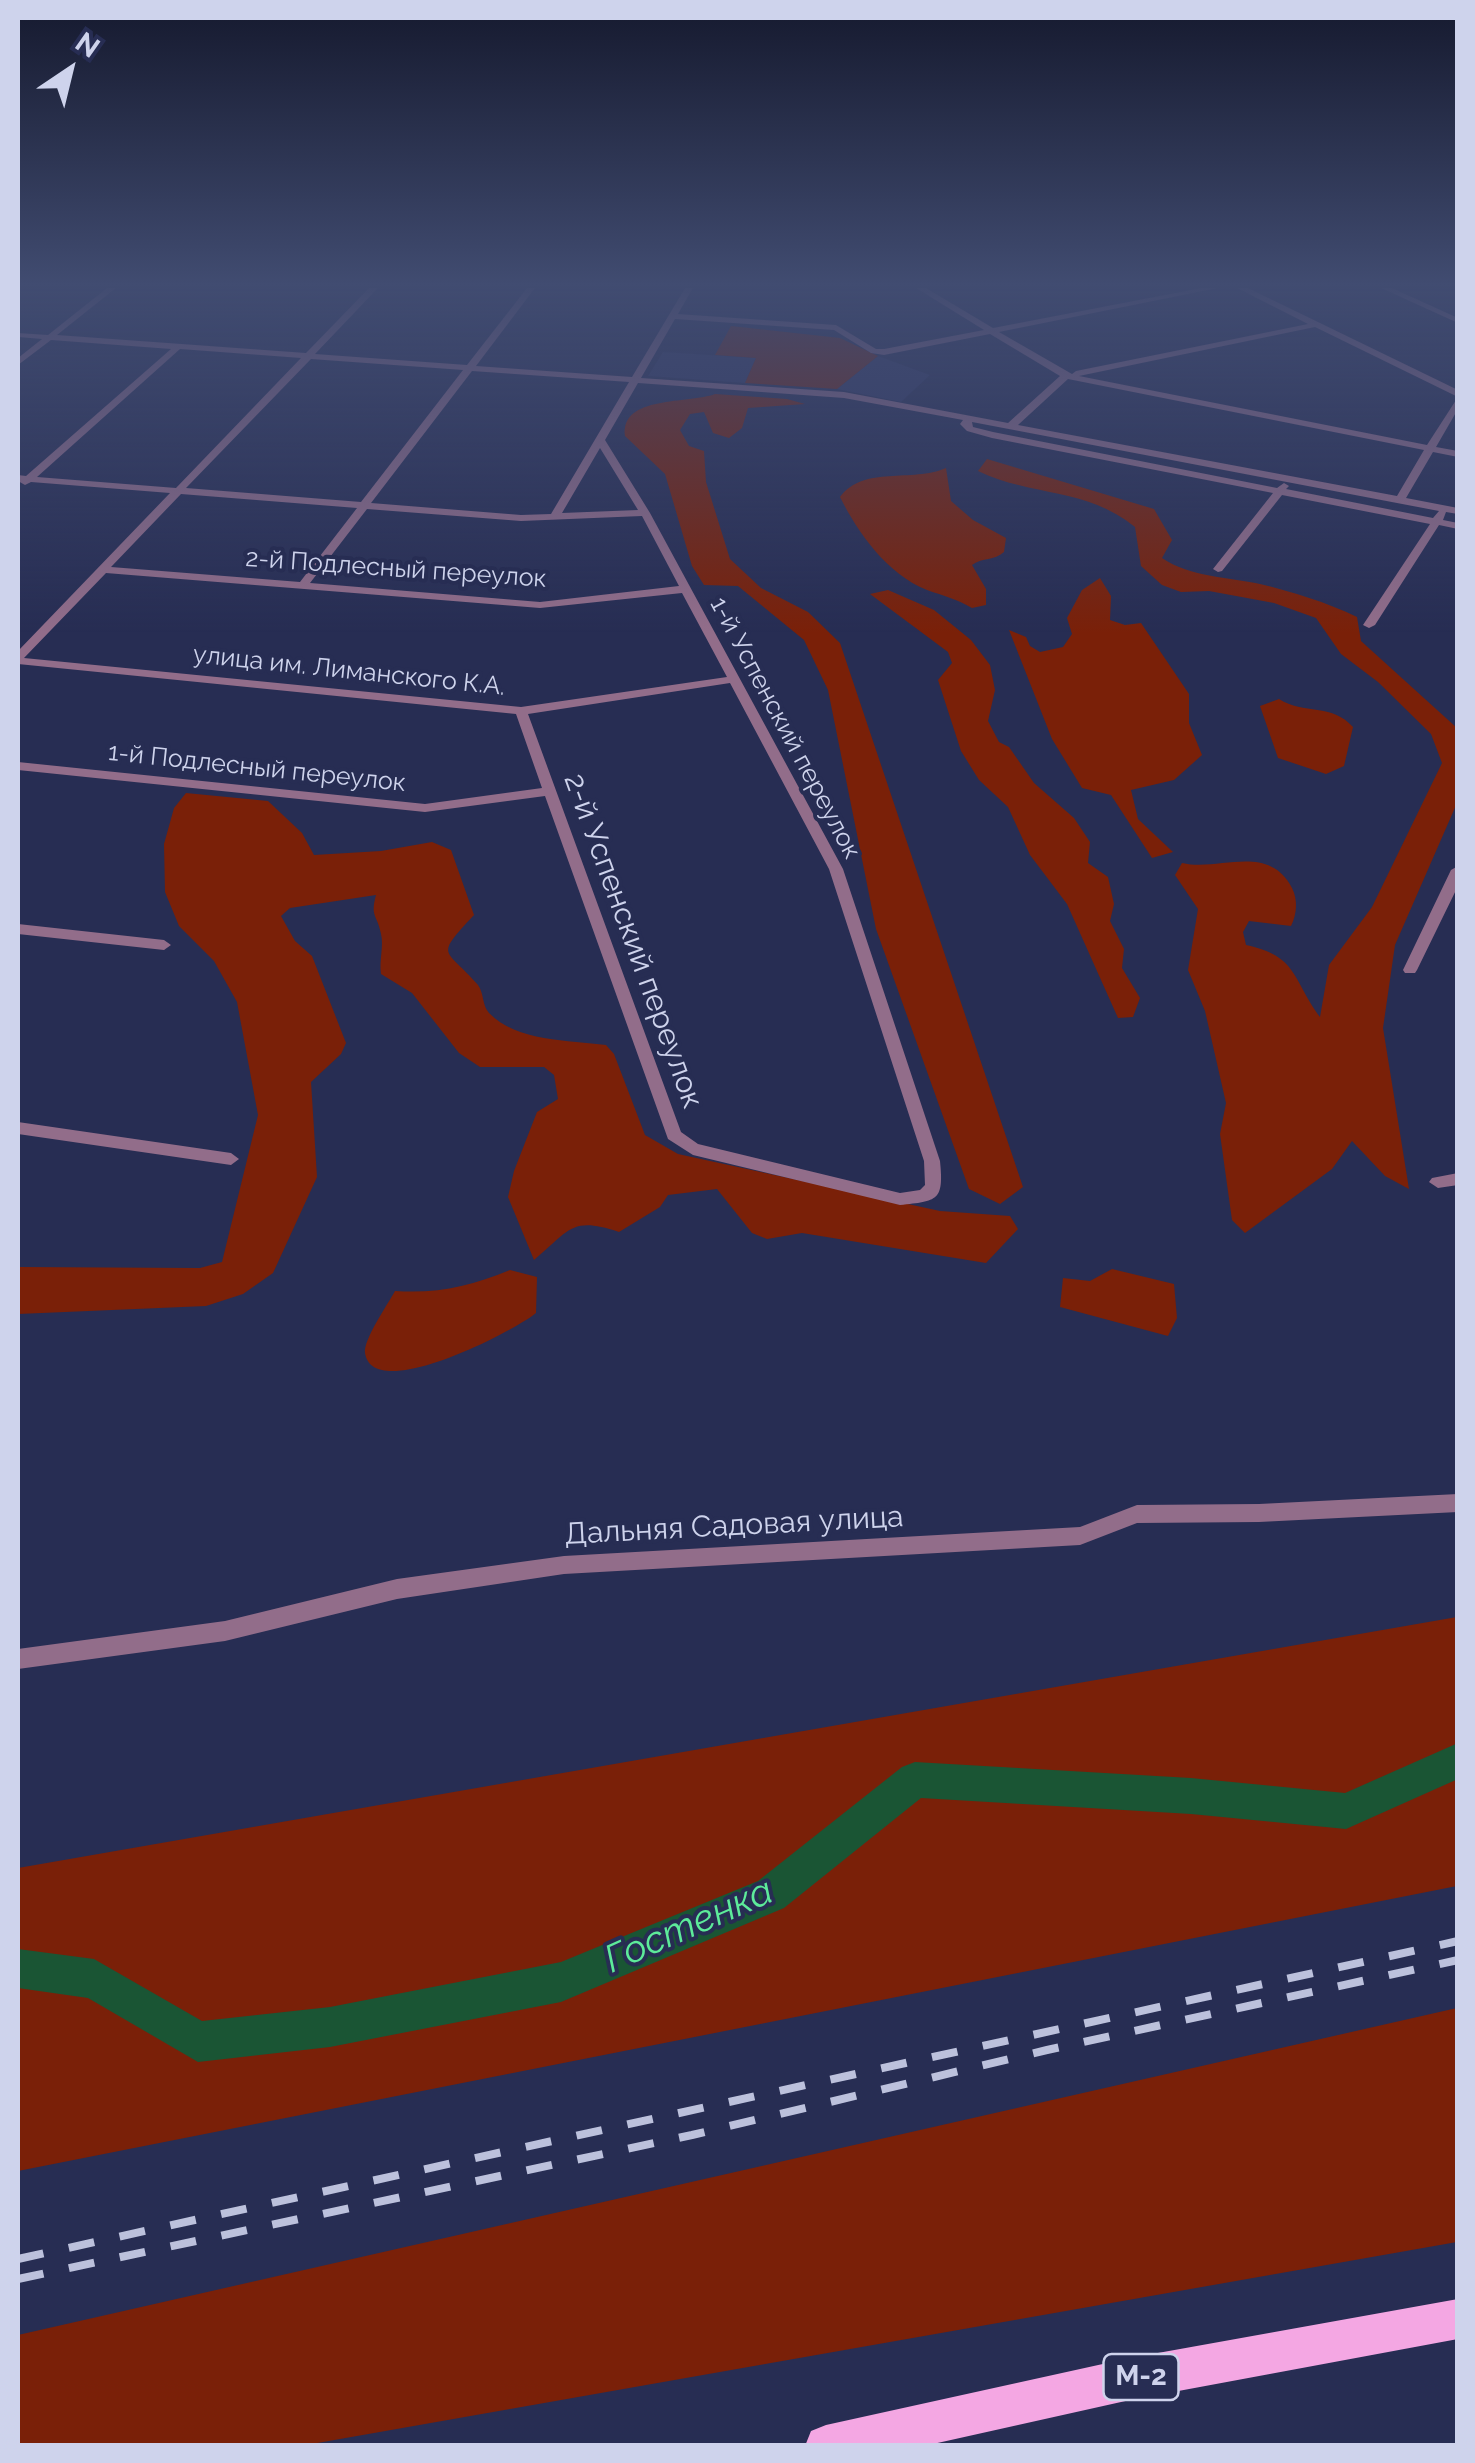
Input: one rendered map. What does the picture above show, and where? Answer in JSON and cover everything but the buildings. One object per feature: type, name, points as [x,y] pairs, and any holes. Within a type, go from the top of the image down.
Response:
[{"type":"main road","name":"М-2","points":[[826,2446],[1130,2380],[1458,2318]]},
{"type":"street","points":[[18,488],[23,478],[112,403]]},
{"type":"street","points":[[18,659],[262,403]]},
{"type":"street","points":[[303,585],[441,403]]},
{"type":"street","points":[[554,518],[623,403]]},
{"type":"street","points":[[884,403],[1458,511]]},
{"type":"street","points":[[1012,425],[1036,403]]},
{"type":"street","points":[[1201,403],[1458,454]]},
{"type":"street","points":[[1401,498],[1455,403]]},
{"type":"street","points":[[971,418],[966,424],[970,430],[992,435],[1458,526]]},
{"type":"street","name":"1-й Успенский переулок","points":[[601,442],[645,513],[836,869],[932,1161],[934,1187],[925,1196],[900,1199]]},
{"type":"street","points":[[23,478],[554,518],[645,513]]},
{"type":"street","points":[[1218,568],[1290,478]]},
{"type":"street","points":[[1369,624],[1444,508]]},
{"type":"street","name":"2-й Подлесный переулок","points":[[102,569],[540,605],[686,589]]},
{"type":"street","name":"улица им. Лиманского К.А.","points":[[18,659],[521,710],[735,679]]},
{"type":"street","name":"2-й Успенский переулок","points":[[521,710],[674,1136],[693,1149],[900,1199]]},
{"type":"street","name":"1-й Подлесный переулок","points":[[18,766],[425,808],[550,790]]},
{"type":"street","points":[[1410,970],[1458,870]]},
{"type":"street","points":[[18,929],[164,944]]},
{"type":"street","points":[[18,1128],[232,1160]]},
{"type":"street","points":[[1438,1182],[1458,1179]]},
{"type":"street","name":"Дальняя Садовая улица","points":[[18,1659],[226,1631],[397,1589],[564,1565],[1080,1536],[1137,1514],[1259,1513],[1458,1503]]},
{"type":"shaded area","points":[[658,403],[805,404],[748,408],[742,428],[729,438],[713,433],[704,412],[690,414],[680,430],[689,446],[704,451],[706,482],[730,559],[761,588],[808,612],[840,643],[1023,1187],[1000,1204],[969,1189],[876,929],[828,690],[804,640],[738,586],[704,585],[692,566],[665,474],[625,436],[626,423],[633,414]]},
{"type":"shaded area","points":[[987,459],[1154,509],[1172,540],[1162,558],[1173,564],[1197,573],[1285,590],[1357,617],[1361,641],[1457,728],[1457,803],[1395,945],[1383,1028],[1409,1189],[1385,1176],[1352,1141],[1332,1169],[1245,1233],[1232,1220],[1220,1134],[1226,1103],[1205,1011],[1188,970],[1198,909],[1175,875],[1182,863],[1242,862],[1270,866],[1282,874],[1295,897],[1296,912],[1291,926],[1249,921],[1243,932],[1246,945],[1285,963],[1320,1017],[1329,965],[1372,907],[1442,763],[1431,734],[1378,682],[1341,654],[1316,618],[1274,603],[1209,591],[1181,592],[1162,585],[1141,566],[1135,527],[1097,505],[978,471]]},
{"type":"shaded area","points":[[946,468],[951,501],[973,520],[1006,538],[1004,552],[972,565],[986,589],[986,605],[972,608],[899,574],[865,538],[840,497],[862,481]]},
{"type":"shaded area","points":[[1100,578],[1111,596],[1110,620],[1125,625],[1141,623],[1189,694],[1189,723],[1202,755],[1174,780],[1131,790],[1138,819],[1173,852],[1152,858],[1111,795],[1082,788],[1052,739],[1009,630],[1026,637],[1030,646],[1040,652],[1063,647],[1072,634],[1067,618],[1082,590]]},
{"type":"shaded area","points":[[888,590],[934,610],[971,640],[990,665],[995,690],[988,721],[999,742],[1009,747],[1034,783],[1074,818],[1090,842],[1088,863],[1108,877],[1114,904],[1110,921],[1124,949],[1122,968],[1140,998],[1133,1017],[1118,1018],[1067,904],[1030,855],[1008,807],[979,780],[961,751],[938,680],[952,663],[948,652],[870,594]]},
{"type":"shaded area","points":[[1279,699],[1336,715],[1353,727],[1344,766],[1326,774],[1278,758],[1260,706]]},
{"type":"shaded area","points":[[186,793],[268,801],[302,833],[314,855],[381,851],[432,842],[451,850],[474,915],[453,939],[449,952],[478,985],[489,1013],[529,1035],[606,1045],[614,1054],[645,1135],[678,1154],[940,1211],[1010,1216],[1018,1229],[986,1263],[802,1233],[767,1239],[752,1233],[717,1189],[668,1195],[660,1207],[619,1232],[591,1225],[572,1229],[534,1260],[508,1197],[537,1112],[558,1099],[554,1075],[544,1067],[480,1067],[459,1053],[412,993],[381,974],[382,939],[374,912],[376,895],[290,908],[281,916],[295,941],[312,956],[346,1043],[341,1054],[311,1082],[317,1177],[273,1273],[243,1294],[206,1306],[18,1314],[18,1267],[200,1268],[222,1262],[258,1115],[237,1002],[214,961],[179,926],[165,892],[164,844],[174,808]]},
{"type":"shaded area","points":[[1112,1269],[1174,1284],[1177,1318],[1168,1336],[1060,1307],[1063,1278],[1090,1281]]},
{"type":"shaded area","points":[[510,1270],[537,1277],[536,1313],[523,1322],[475,1347],[417,1368],[392,1371],[374,1367],[365,1353],[372,1331],[395,1291],[454,1288]]},
{"type":"shaded area","points":[[1457,1617],[1457,1886],[18,2171],[18,1868]]},
{"type":"shaded area","points":[[1457,2008],[1457,2242],[306,2445],[18,2445],[18,2335]]},
{"type":"waterway","name":"Гостенка","points":[[18,1969],[94,1979],[198,2042],[330,2027],[561,1982],[771,1895],[915,1780],[1191,1796],[1346,1811],[1458,1760]]},
{"type":"railway","points":[[18,2259],[1458,1941]]},
{"type":"railway","points":[[18,2279],[692,2135],[1047,2050],[1458,1960]]}]
